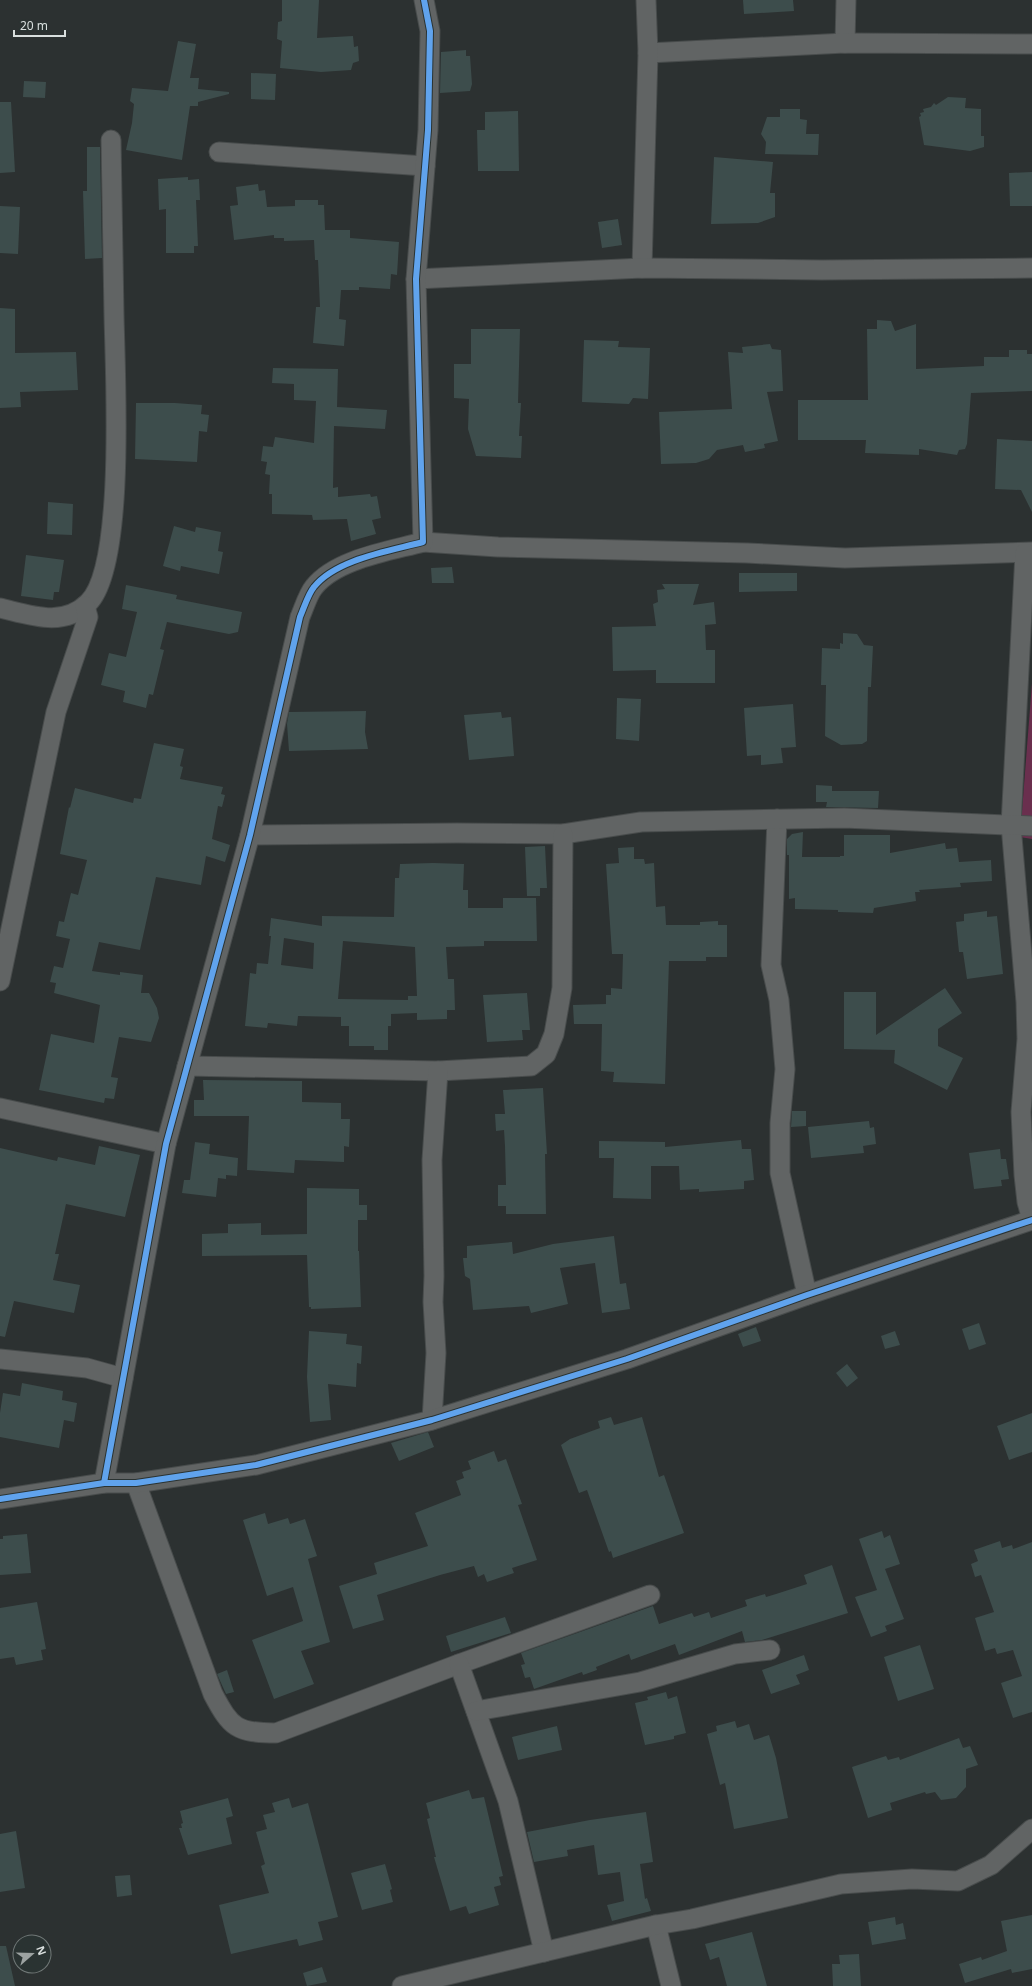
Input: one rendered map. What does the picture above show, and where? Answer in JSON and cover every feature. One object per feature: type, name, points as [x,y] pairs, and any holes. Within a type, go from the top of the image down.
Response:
[{"type":"street","points":[[423,542],[416,279],[425,166],[430,32],[424,0]]},
{"type":"street","points":[[642,268],[648,53],[646,0]]},
{"type":"street","points":[[845,43],[846,0]]},
{"type":"street","points":[[648,53],[845,43],[1032,44]]},
{"type":"street","points":[[0,608],[44,618],[61,618],[89,603],[98,588],[107,559],[112,527],[117,462],[111,140]]},
{"type":"street","points":[[219,152],[425,166]]},
{"type":"street","points":[[416,279],[642,268],[822,270],[1032,268]]},
{"type":"street","points":[[0,1499],[104,1483],[136,1483],[256,1465],[432,1420],[627,1359],[807,1295],[1032,1220],[1027,1202],[1024,1175],[1021,1112],[1027,1039],[1026,1002],[1011,825],[1028,553],[845,558],[747,553],[498,547],[423,542],[348,564],[327,574],[313,587],[300,617],[250,835],[166,1144],[104,1483]]},
{"type":"street","points":[[0,980],[4,939],[56,712],[88,617],[85,606]]},
{"type":"street","points":[[250,835],[457,833],[563,834],[641,822],[844,818],[1032,826]]},
{"type":"street","points":[[777,820],[771,965],[779,1000],[785,1070],[780,1123],[780,1173],[807,1295]]},
{"type":"street","points":[[187,1066],[438,1071],[531,1066],[546,1054],[554,1034],[562,988],[563,834]]},
{"type":"street","points":[[432,1420],[436,1353],[433,1302],[432,1160],[438,1071]]},
{"type":"street","points":[[0,1108],[166,1144]]},
{"type":"street","points":[[0,1359],[87,1368],[123,1378]]},
{"type":"street","points":[[136,1483],[214,1694],[225,1716],[235,1726],[251,1733],[276,1733],[459,1664],[650,1595]]},
{"type":"street","points":[[476,1711],[640,1682],[735,1654],[770,1650]]},
{"type":"street","points":[[459,1664],[508,1801],[544,1952]]},
{"type":"street","points":[[402,1986],[656,1925],[692,1919],[841,1884],[912,1879],[958,1881],[991,1865],[1032,1829]]},
{"type":"street","points":[[656,1925],[671,1986]]},
{"type":"shaded area","points":[[1032,683],[1032,839],[1020,837]]},
{"type":"building","points":[[282,0],[319,0],[317,38],[353,36],[354,47],[358,46],[359,61],[353,63],[351,70],[321,72],[280,68],[282,41],[277,39],[278,22],[282,21]]},
{"type":"building","points":[[743,0],[793,0],[794,11],[744,14]]},
{"type":"building","points":[[178,41],[196,44],[190,78],[199,78],[198,89],[229,92],[229,94],[198,102],[198,106],[190,106],[182,160],[126,150],[132,123],[134,104],[130,101],[132,88],[168,91]]},
{"type":"building","points":[[466,50],[466,56],[470,56],[472,84],[470,91],[440,93],[441,52]]},
{"type":"building","points":[[251,73],[276,74],[275,100],[251,99]]},
{"type":"building","points":[[24,81],[46,82],[45,98],[23,97]]},
{"type":"building","points":[[948,97],[966,98],[965,108],[981,109],[981,136],[984,136],[984,147],[970,151],[924,145],[919,117],[921,116],[920,113],[924,112],[923,109],[931,107],[934,103],[936,105]]},
{"type":"building","points":[[0,102],[11,102],[15,172],[0,173]]},
{"type":"building","points":[[780,109],[800,109],[800,119],[807,120],[806,134],[819,134],[818,155],[765,154],[766,142],[761,134],[767,117],[780,117]]},
{"type":"building","points":[[518,111],[519,171],[478,171],[477,130],[485,130],[485,112]]},
{"type":"building","points":[[87,147],[100,147],[102,258],[85,259],[83,191],[87,191]]},
{"type":"building","points":[[714,157],[773,162],[770,193],[775,193],[775,217],[758,223],[711,224]]},
{"type":"building","points":[[1032,172],[1032,206],[1010,206],[1009,173]]},
{"type":"building","points":[[188,177],[188,180],[199,179],[200,200],[196,200],[198,246],[194,246],[194,253],[166,253],[166,209],[159,210],[158,179]]},
{"type":"building","points":[[258,184],[259,191],[265,190],[267,207],[295,206],[295,200],[318,200],[318,205],[324,205],[325,230],[350,230],[350,238],[399,242],[397,275],[391,274],[390,289],[359,287],[359,290],[341,290],[339,319],[346,320],[344,346],[313,343],[316,307],[320,307],[318,260],[315,260],[314,240],[284,241],[284,238],[274,238],[274,235],[234,240],[230,206],[238,205],[236,187]]},
{"type":"building","points":[[0,206],[20,207],[18,254],[0,253]]},
{"type":"building","points":[[618,219],[622,245],[602,248],[598,222]]},
{"type":"building","points":[[0,308],[15,309],[15,353],[76,352],[78,390],[20,392],[21,407],[0,408]]},
{"type":"building","points":[[877,320],[891,321],[895,331],[916,324],[916,369],[984,366],[984,357],[1009,357],[1009,350],[1027,350],[1027,354],[1032,354],[1032,391],[971,393],[967,444],[965,449],[959,450],[957,455],[919,449],[919,455],[865,453],[866,440],[798,440],[798,400],[868,400],[867,329],[877,329]]},
{"type":"building","points":[[471,329],[520,329],[518,403],[521,403],[519,436],[522,436],[521,458],[476,456],[468,429],[469,399],[454,398],[454,364],[471,364]]},
{"type":"building","points":[[584,340],[619,341],[618,347],[650,348],[648,399],[633,398],[629,404],[582,402]]},
{"type":"building","points":[[770,344],[772,349],[781,350],[783,391],[767,392],[778,441],[764,444],[765,448],[745,452],[743,445],[717,450],[709,459],[696,463],[661,464],[659,412],[732,409],[728,352],[743,353],[742,347]]},
{"type":"building","points":[[273,368],[338,369],[337,407],[387,410],[385,429],[334,426],[333,488],[338,487],[338,497],[370,494],[371,497],[377,496],[381,518],[372,520],[376,534],[351,541],[347,519],[313,520],[312,515],[272,514],[272,494],[269,494],[270,475],[265,474],[267,462],[261,461],[263,446],[273,447],[275,437],[314,443],[316,401],[294,400],[294,384],[272,383]]},
{"type":"building","points":[[136,403],[202,405],[201,414],[209,415],[207,432],[199,431],[197,462],[135,459]]},
{"type":"building","points":[[997,439],[1032,441],[1032,512],[1021,490],[995,489]]},
{"type":"building","points":[[48,502],[73,504],[72,535],[47,534]]},
{"type":"building","points":[[174,526],[195,532],[196,527],[221,532],[218,551],[223,552],[219,574],[181,566],[180,571],[163,566]]},
{"type":"building","points":[[26,555],[64,560],[59,592],[54,592],[53,600],[21,596]]},
{"type":"building","points":[[452,567],[454,583],[432,583],[431,568]]},
{"type":"building","points":[[739,573],[797,573],[797,591],[739,592]]},
{"type":"building","points":[[662,584],[699,584],[693,605],[714,602],[716,624],[705,625],[706,650],[715,650],[715,683],[656,683],[656,670],[613,671],[612,627],[656,626],[653,604],[658,602],[657,590],[665,589]]},
{"type":"building","points":[[126,585],[177,595],[176,599],[242,612],[238,632],[229,634],[167,622],[160,649],[164,650],[153,695],[149,694],[146,708],[123,702],[125,691],[101,685],[109,653],[126,657],[137,612],[122,609]]},
{"type":"building","points":[[843,633],[857,634],[864,645],[873,646],[871,687],[868,687],[867,741],[862,744],[841,745],[825,736],[826,685],[821,685],[822,648],[840,649],[840,643],[843,644]]},
{"type":"building","points":[[617,698],[641,699],[639,741],[616,739]]},
{"type":"building","points":[[793,704],[796,747],[781,748],[783,763],[761,765],[761,755],[747,756],[744,708]]},
{"type":"building","points":[[366,711],[365,732],[368,749],[289,751],[287,724],[289,712]]},
{"type":"building","points":[[501,712],[502,718],[511,717],[514,756],[469,760],[464,715]]},
{"type":"building","points":[[154,743],[184,749],[180,766],[183,767],[180,779],[223,787],[221,794],[225,795],[222,807],[218,806],[212,839],[230,845],[225,862],[206,856],[201,885],[156,877],[140,950],[99,942],[92,971],[120,975],[120,972],[143,975],[141,993],[149,993],[157,1008],[159,1018],[151,1042],[119,1037],[111,1077],[118,1078],[114,1099],[105,1098],[104,1103],[39,1090],[51,1034],[94,1043],[100,1005],[54,993],[56,983],[50,982],[54,966],[63,968],[70,939],[56,936],[59,921],[64,922],[71,893],[78,895],[87,860],[60,854],[69,807],[70,808],[75,788],[133,803],[134,798],[141,799]]},
{"type":"building","points":[[816,785],[832,786],[832,791],[879,791],[878,808],[826,807],[827,802],[816,802]]},
{"type":"building","points":[[803,832],[802,857],[844,856],[844,835],[890,835],[890,853],[945,843],[946,849],[957,848],[959,862],[991,860],[992,881],[960,883],[961,887],[919,890],[920,892],[915,892],[916,901],[874,908],[873,913],[838,912],[838,910],[795,909],[795,898],[789,899],[789,855],[787,855],[787,839],[792,834]]},
{"type":"building","points":[[545,846],[547,888],[540,888],[540,896],[527,896],[525,847]]},
{"type":"building","points":[[634,847],[634,859],[644,859],[645,864],[654,863],[656,907],[665,906],[666,925],[700,925],[700,922],[718,921],[718,925],[727,925],[727,957],[706,957],[706,961],[669,961],[665,1084],[613,1082],[614,1072],[601,1071],[602,1024],[574,1024],[573,1005],[606,1004],[606,995],[611,995],[611,988],[622,989],[623,954],[612,954],[606,864],[619,863],[618,848]]},
{"type":"building","points":[[400,864],[464,864],[463,890],[468,890],[468,908],[503,908],[503,898],[536,898],[537,941],[484,941],[484,946],[446,947],[448,979],[454,979],[455,1010],[447,1010],[447,1019],[417,1020],[417,1013],[391,1014],[391,1026],[388,1026],[388,1050],[374,1050],[374,1046],[349,1046],[349,1026],[341,1026],[341,1017],[298,1016],[297,1026],[268,1023],[267,1028],[245,1026],[250,973],[256,974],[257,963],[268,964],[271,918],[322,926],[322,916],[394,917],[395,878],[399,878]],"holes":[[[284,938],[314,943],[313,969],[281,965]],[[343,941],[415,947],[417,996],[408,996],[408,1000],[338,999]]]},
{"type":"building","points":[[987,911],[987,917],[997,916],[1003,974],[967,979],[963,952],[959,952],[956,922],[964,921],[964,914]]},
{"type":"building","points":[[945,988],[962,1013],[938,1029],[938,1046],[963,1058],[947,1090],[894,1063],[895,1050],[844,1049],[844,992],[876,992],[876,1035]]},
{"type":"building","points":[[527,993],[530,1030],[522,1030],[523,1040],[487,1042],[483,995]]},
{"type":"building","points":[[203,1080],[302,1081],[302,1102],[341,1103],[341,1119],[350,1119],[349,1147],[344,1146],[344,1162],[295,1160],[294,1173],[247,1170],[249,1116],[194,1116],[194,1100],[204,1100]]},
{"type":"building","points":[[543,1088],[547,1154],[545,1154],[546,1214],[506,1214],[506,1206],[498,1206],[498,1185],[506,1185],[504,1130],[496,1131],[495,1114],[505,1114],[503,1090]]},
{"type":"building","points":[[792,1111],[806,1111],[806,1126],[791,1127]]},
{"type":"building","points":[[869,1121],[870,1128],[874,1127],[876,1144],[863,1146],[864,1153],[811,1158],[808,1127]]},
{"type":"building","points":[[741,1140],[742,1149],[751,1149],[754,1180],[744,1181],[744,1189],[699,1192],[699,1189],[680,1190],[679,1166],[651,1166],[651,1199],[613,1198],[614,1158],[599,1158],[599,1141],[665,1142],[665,1147]]},
{"type":"building","points":[[195,1142],[210,1144],[209,1154],[238,1158],[237,1176],[226,1175],[226,1179],[218,1178],[216,1197],[182,1193],[184,1180],[190,1180]]},
{"type":"building","points":[[99,1146],[140,1155],[125,1217],[66,1204],[55,1254],[59,1254],[53,1280],[80,1285],[74,1313],[14,1301],[5,1337],[0,1336],[0,1148],[57,1161],[58,1157],[95,1165]]},
{"type":"building","points":[[1000,1149],[1001,1159],[1006,1159],[1009,1179],[1001,1180],[1002,1186],[974,1189],[969,1153]]},
{"type":"building","points":[[307,1188],[359,1189],[359,1205],[367,1205],[367,1220],[358,1220],[361,1307],[311,1309],[311,1307],[309,1307],[307,1255],[202,1256],[202,1234],[228,1233],[228,1224],[261,1223],[261,1235],[307,1234]]},
{"type":"building","points":[[614,1236],[620,1284],[626,1283],[630,1309],[602,1313],[595,1263],[560,1268],[568,1304],[531,1313],[529,1306],[473,1310],[470,1279],[465,1276],[463,1258],[467,1258],[467,1246],[512,1242],[513,1254],[553,1244]]},
{"type":"building","points":[[979,1323],[986,1344],[969,1350],[962,1329]]},
{"type":"building","points":[[756,1327],[761,1341],[743,1347],[738,1334]]},
{"type":"building","points":[[309,1331],[347,1334],[346,1344],[362,1346],[361,1364],[357,1363],[356,1387],[328,1384],[331,1420],[310,1422],[307,1377]]},
{"type":"building","points":[[895,1331],[900,1345],[885,1349],[881,1336]]},
{"type":"building","points":[[847,1364],[858,1378],[847,1387],[836,1373]]},
{"type":"building","points":[[22,1383],[63,1391],[62,1400],[77,1403],[74,1422],[64,1420],[59,1448],[0,1437],[0,1413],[3,1393],[20,1396]]},
{"type":"building","points":[[1032,1413],[1032,1452],[1009,1460],[997,1426]]},
{"type":"building","points":[[611,1417],[614,1425],[642,1417],[659,1477],[664,1475],[684,1533],[613,1558],[611,1551],[609,1552],[587,1490],[579,1493],[561,1445],[570,1439],[600,1428],[598,1421]]},
{"type":"building","points":[[428,1432],[434,1447],[399,1461],[391,1443]]},
{"type":"building","points":[[494,1451],[498,1462],[506,1459],[522,1504],[518,1505],[537,1560],[512,1568],[514,1573],[487,1582],[484,1574],[478,1577],[474,1566],[377,1595],[384,1620],[353,1629],[339,1586],[377,1574],[374,1563],[428,1546],[415,1513],[461,1495],[456,1481],[464,1478],[462,1472],[471,1469],[468,1461]]},
{"type":"building","points":[[265,1513],[268,1524],[288,1518],[290,1524],[305,1519],[317,1556],[308,1559],[330,1642],[301,1651],[314,1684],[274,1699],[252,1640],[303,1621],[293,1587],[267,1596],[243,1520]]},
{"type":"building","points":[[882,1531],[884,1538],[890,1535],[900,1564],[885,1569],[904,1619],[885,1626],[887,1631],[871,1637],[855,1597],[877,1590],[859,1539]]},
{"type":"building","points":[[27,1534],[31,1573],[0,1575],[0,1539],[3,1539],[3,1536]]},
{"type":"building","points":[[1000,1541],[1002,1548],[1012,1545],[1013,1549],[1032,1542],[1032,1712],[1013,1718],[1001,1683],[1022,1676],[1013,1650],[997,1654],[995,1648],[985,1651],[975,1618],[994,1612],[981,1575],[975,1577],[971,1564],[978,1561],[974,1550]]},
{"type":"building","points":[[832,1565],[848,1613],[762,1640],[745,1642],[742,1631],[679,1655],[675,1644],[631,1660],[629,1654],[596,1667],[597,1670],[583,1675],[582,1672],[534,1689],[530,1677],[525,1678],[521,1665],[525,1664],[521,1653],[653,1606],[659,1624],[692,1613],[694,1617],[709,1612],[711,1618],[747,1606],[745,1600],[765,1594],[766,1597],[807,1584],[804,1575]]},
{"type":"building","points":[[37,1602],[46,1649],[41,1650],[43,1660],[16,1665],[14,1657],[0,1659],[0,1608]]},
{"type":"building","points":[[505,1617],[511,1633],[451,1652],[446,1636]]},
{"type":"building","points":[[920,1645],[934,1689],[898,1701],[884,1657]]},
{"type":"building","points":[[804,1655],[809,1670],[796,1675],[800,1684],[771,1694],[762,1670]]},
{"type":"building","points":[[227,1670],[234,1692],[226,1694],[217,1674]]},
{"type":"building","points":[[666,1692],[668,1699],[677,1696],[686,1733],[674,1736],[674,1739],[645,1745],[635,1703],[648,1700],[647,1697]]},
{"type":"building","points":[[735,1721],[737,1728],[749,1724],[754,1740],[769,1735],[776,1758],[788,1818],[734,1829],[725,1783],[720,1785],[707,1734],[717,1731],[716,1726]]},
{"type":"building","points":[[557,1726],[562,1750],[518,1760],[512,1737]]},
{"type":"building","points":[[959,1738],[963,1748],[970,1746],[978,1765],[966,1769],[966,1787],[956,1798],[941,1800],[935,1792],[926,1794],[925,1792],[890,1803],[892,1810],[868,1818],[852,1767],[886,1756],[888,1760],[899,1757],[900,1760]]},
{"type":"building","points":[[469,1790],[472,1799],[484,1797],[503,1876],[499,1877],[501,1885],[494,1887],[499,1905],[469,1914],[466,1906],[450,1911],[434,1857],[436,1857],[427,1819],[430,1818],[426,1803]]},
{"type":"building","points":[[228,1798],[233,1816],[226,1818],[232,1844],[188,1855],[179,1828],[182,1828],[181,1824],[183,1823],[180,1811]]},
{"type":"building","points":[[289,1798],[292,1808],[308,1803],[338,1917],[318,1922],[323,1940],[299,1946],[297,1939],[231,1954],[219,1905],[269,1893],[261,1866],[265,1864],[256,1832],[267,1829],[263,1815],[275,1812],[272,1803]]},
{"type":"building","points":[[646,1812],[653,1862],[640,1864],[645,1899],[647,1898],[651,1911],[612,1921],[607,1905],[624,1901],[620,1872],[598,1875],[594,1845],[567,1850],[568,1856],[534,1862],[527,1832],[590,1820]]},
{"type":"building","points":[[16,1831],[25,1888],[0,1892],[0,1834]]},
{"type":"building","points":[[385,1864],[392,1889],[390,1890],[393,1902],[362,1910],[351,1873]]},
{"type":"building","points":[[130,1875],[132,1895],[117,1897],[115,1876]]},
{"type":"building","points":[[1032,1915],[1032,1969],[1012,1973],[1011,1969],[965,1983],[959,1964],[981,1957],[982,1960],[1007,1951],[1001,1921]]},
{"type":"building","points":[[895,1917],[896,1925],[903,1923],[906,1939],[872,1945],[868,1922]]},
{"type":"building","points":[[752,1932],[767,1986],[727,1986],[719,1957],[710,1960],[705,1944]]},
{"type":"building","points":[[0,1946],[6,1946],[15,1986],[0,1986]]},
{"type":"building","points":[[859,1954],[861,1986],[833,1986],[832,1964],[840,1964],[839,1955]]},
{"type":"building","points":[[322,1967],[327,1982],[307,1986],[303,1973]]},
{"type":"cycle path","points":[[104,1483],[166,1144],[250,835],[300,617],[308,597],[314,587],[324,577],[336,569],[364,557],[423,542],[416,279],[428,130],[430,31],[424,0]]},
{"type":"cycle path","points":[[0,1499],[104,1483],[136,1483],[256,1465],[432,1420],[627,1359],[807,1295],[1032,1220]]}]
